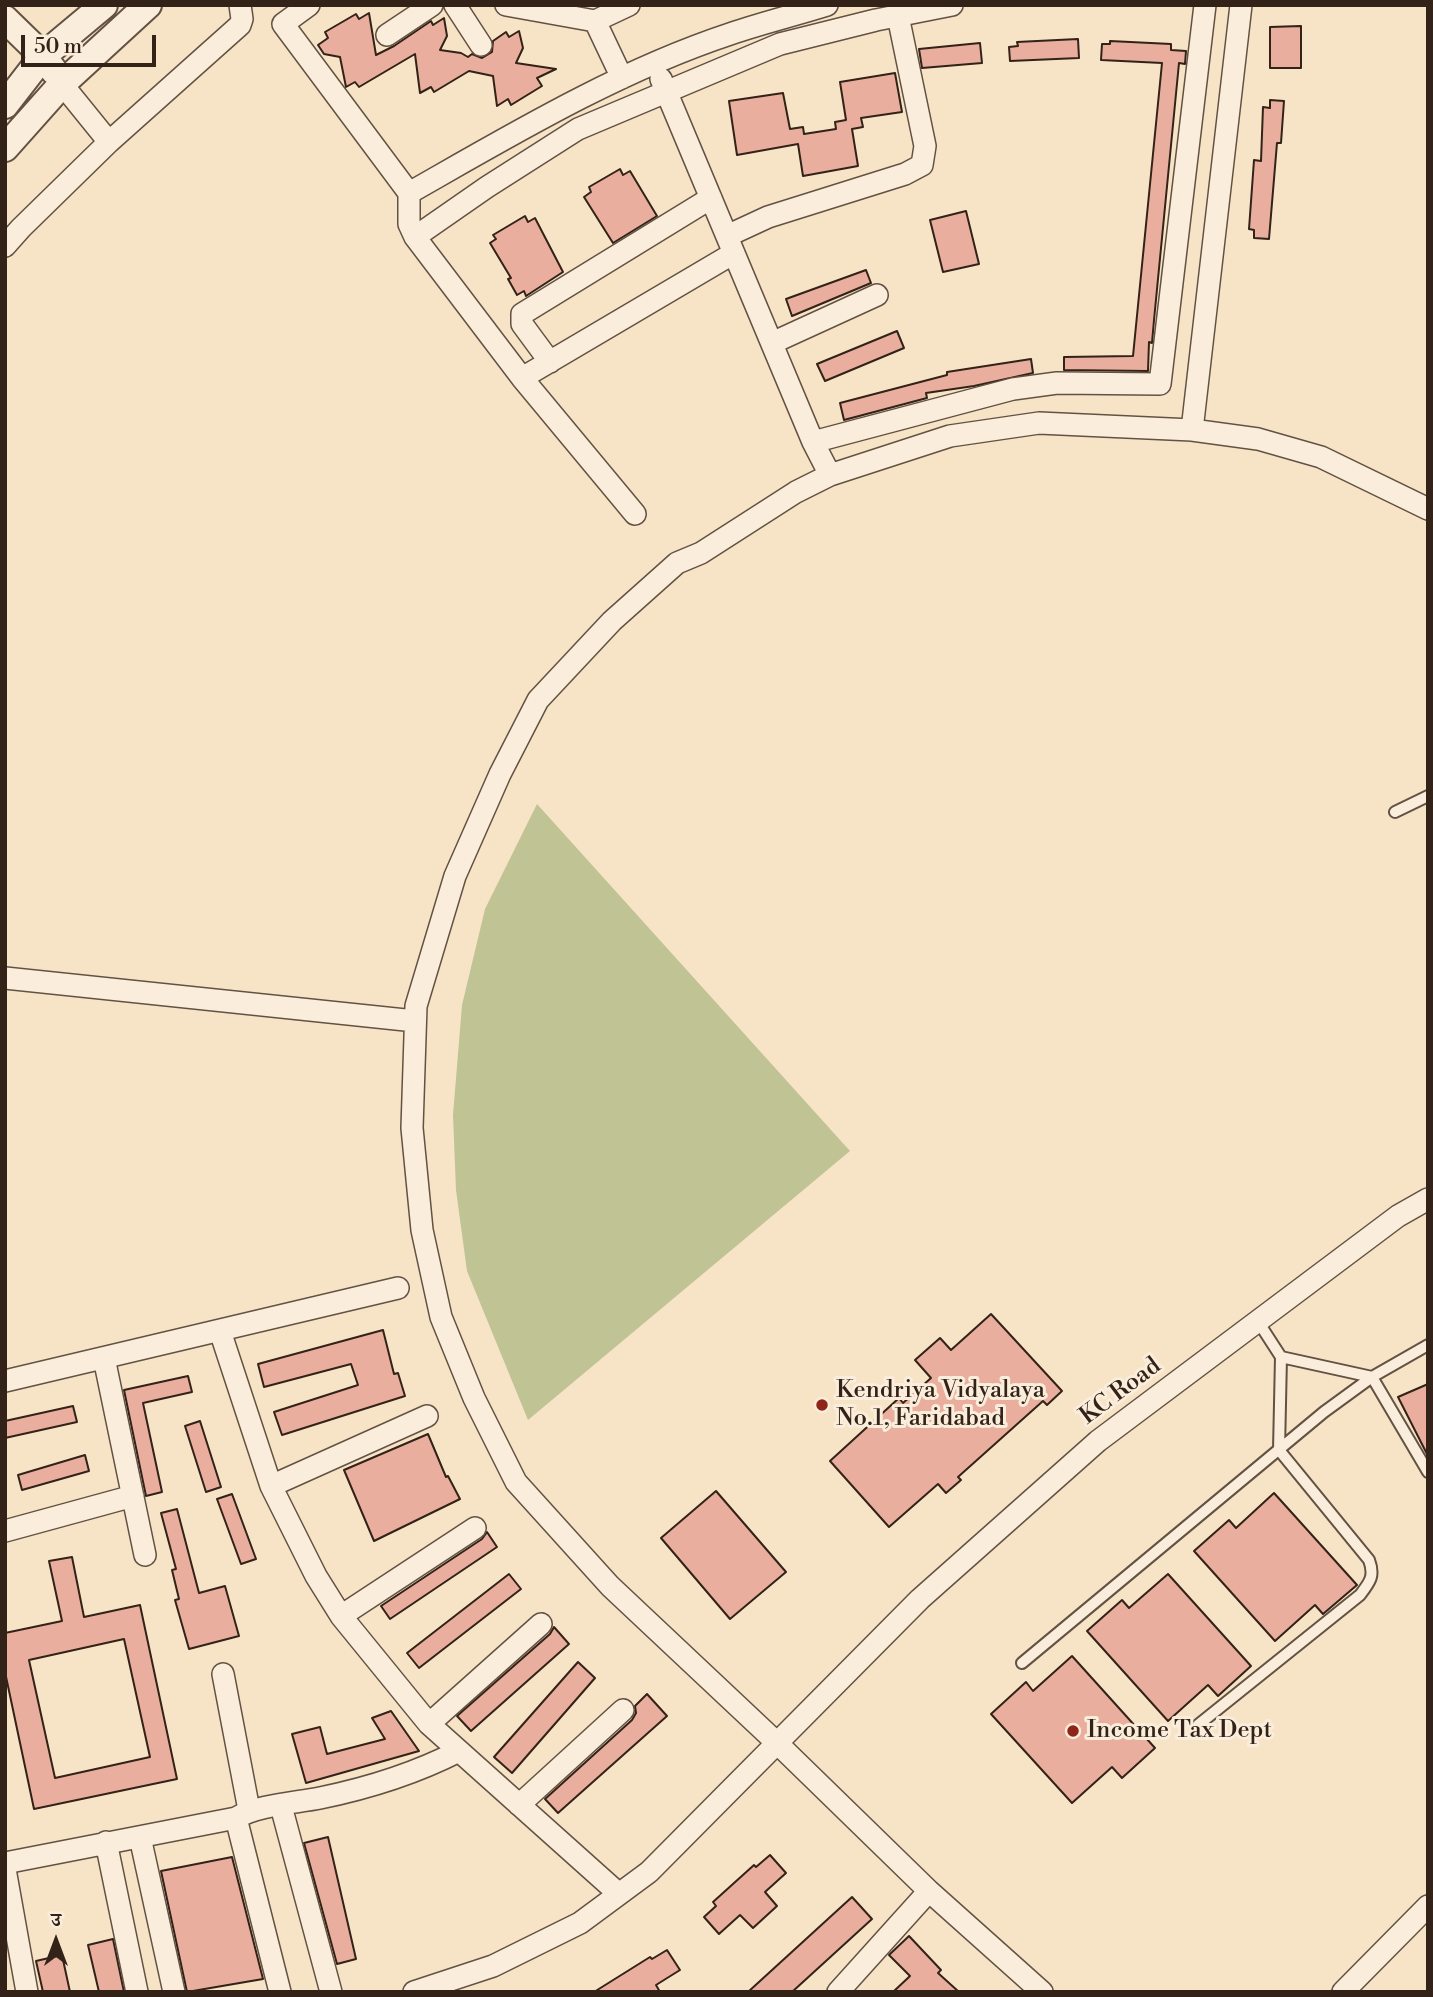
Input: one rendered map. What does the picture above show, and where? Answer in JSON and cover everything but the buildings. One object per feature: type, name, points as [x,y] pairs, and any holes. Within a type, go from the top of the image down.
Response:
[{"type":"street","points":[[5,105],[43,56],[104,5]]},
{"type":"street","points":[[5,148],[62,84],[148,5]]},
{"type":"street","points":[[5,246],[109,142],[240,25],[240,5]]},
{"type":"street","points":[[309,5],[283,24],[409,193],[408,224],[415,237],[522,379],[635,514]]},
{"type":"street","points":[[387,35],[432,5]]},
{"type":"street","points":[[455,5],[481,45]]},
{"type":"street","points":[[506,5],[595,21],[629,5]]},
{"type":"street","points":[[409,193],[474,155],[622,78],[729,34],[804,8],[827,5]]},
{"type":"street","points":[[415,237],[486,187],[578,129],[780,44],[952,5]]},
{"type":"street","points":[[813,442],[1013,389],[1057,383],[1160,384],[1205,5]]},
{"type":"street","points":[[1192,430],[1236,6]]},
{"type":"street","points":[[522,379],[730,245],[768,217],[905,174],[922,165],[925,146],[898,16]]},
{"type":"street","points":[[5,19],[43,56],[109,142]]},
{"type":"street","points":[[595,21],[622,78]]},
{"type":"street","points":[[655,64],[813,442],[830,475]]},
{"type":"street","points":[[550,362],[522,324],[522,314],[711,198]]},
{"type":"street","points":[[772,343],[877,295]]},
{"type":"street","points":[[1042,1992],[929,1891],[610,1586],[516,1482],[474,1398],[441,1317],[422,1230],[412,1128],[416,1006],[455,876],[500,774],[538,700],[612,621],[677,563],[701,553],[796,492],[830,475],[950,436],[1039,423],[1192,430],[1258,439],[1321,457],[1428,509]]},
{"type":"street","points":[[5,978],[415,1021]]},
{"type":"street","name":"KC Road","points":[[414,1992],[493,1966],[580,1923],[649,1872],[920,1599],[1098,1441],[1259,1323],[1398,1216],[1428,1199]]},
{"type":"street","points":[[5,1381],[398,1288]]},
{"type":"street","points":[[220,1331],[271,1486],[316,1576],[341,1616],[429,1724],[619,1894]]},
{"type":"street","points":[[104,1358],[145,1555]]},
{"type":"street","points":[[271,1486],[427,1416]]},
{"type":"street","points":[[5,1531],[133,1496]]},
{"type":"street","points":[[341,1616],[475,1528]]},
{"type":"street","points":[[429,1724],[541,1624]]},
{"type":"street","points":[[223,1674],[242,1814],[280,1992]]},
{"type":"street","points":[[519,1805],[622,1710]]},
{"type":"street","points":[[5,1863],[369,1788],[424,1769],[459,1751]]},
{"type":"street","points":[[281,1806],[331,1992]]},
{"type":"street","points":[[140,1837],[174,1992]]},
{"type":"street","points":[[106,1843],[137,1992]]},
{"type":"street","points":[[5,1870],[27,1992]]},
{"type":"street","points":[[838,1992],[929,1891]]},
{"type":"street","points":[[1343,1992],[1428,1906]]},
{"type":"lane","points":[[1395,812],[1428,796]]},
{"type":"lane","points":[[1198,1725],[1360,1595],[1371,1580],[1373,1572],[1369,1560],[1279,1450],[1281,1357],[1259,1323]]},
{"type":"lane","points":[[1022,1663],[1371,1377],[1428,1345]]},
{"type":"lane","points":[[1281,1357],[1371,1377],[1428,1472]]},
{"type":"green space","points":[[537,804],[850,1151],[528,1420],[467,1271],[456,1190],[453,1115],[462,1005],[485,909]]},
{"type":"place","name":"Kendriya Vidyalaya No.1, Faridabad","points":[[822,1405]]},
{"type":"place","name":"Income Tax Dept","points":[[1073,1731]]}]
